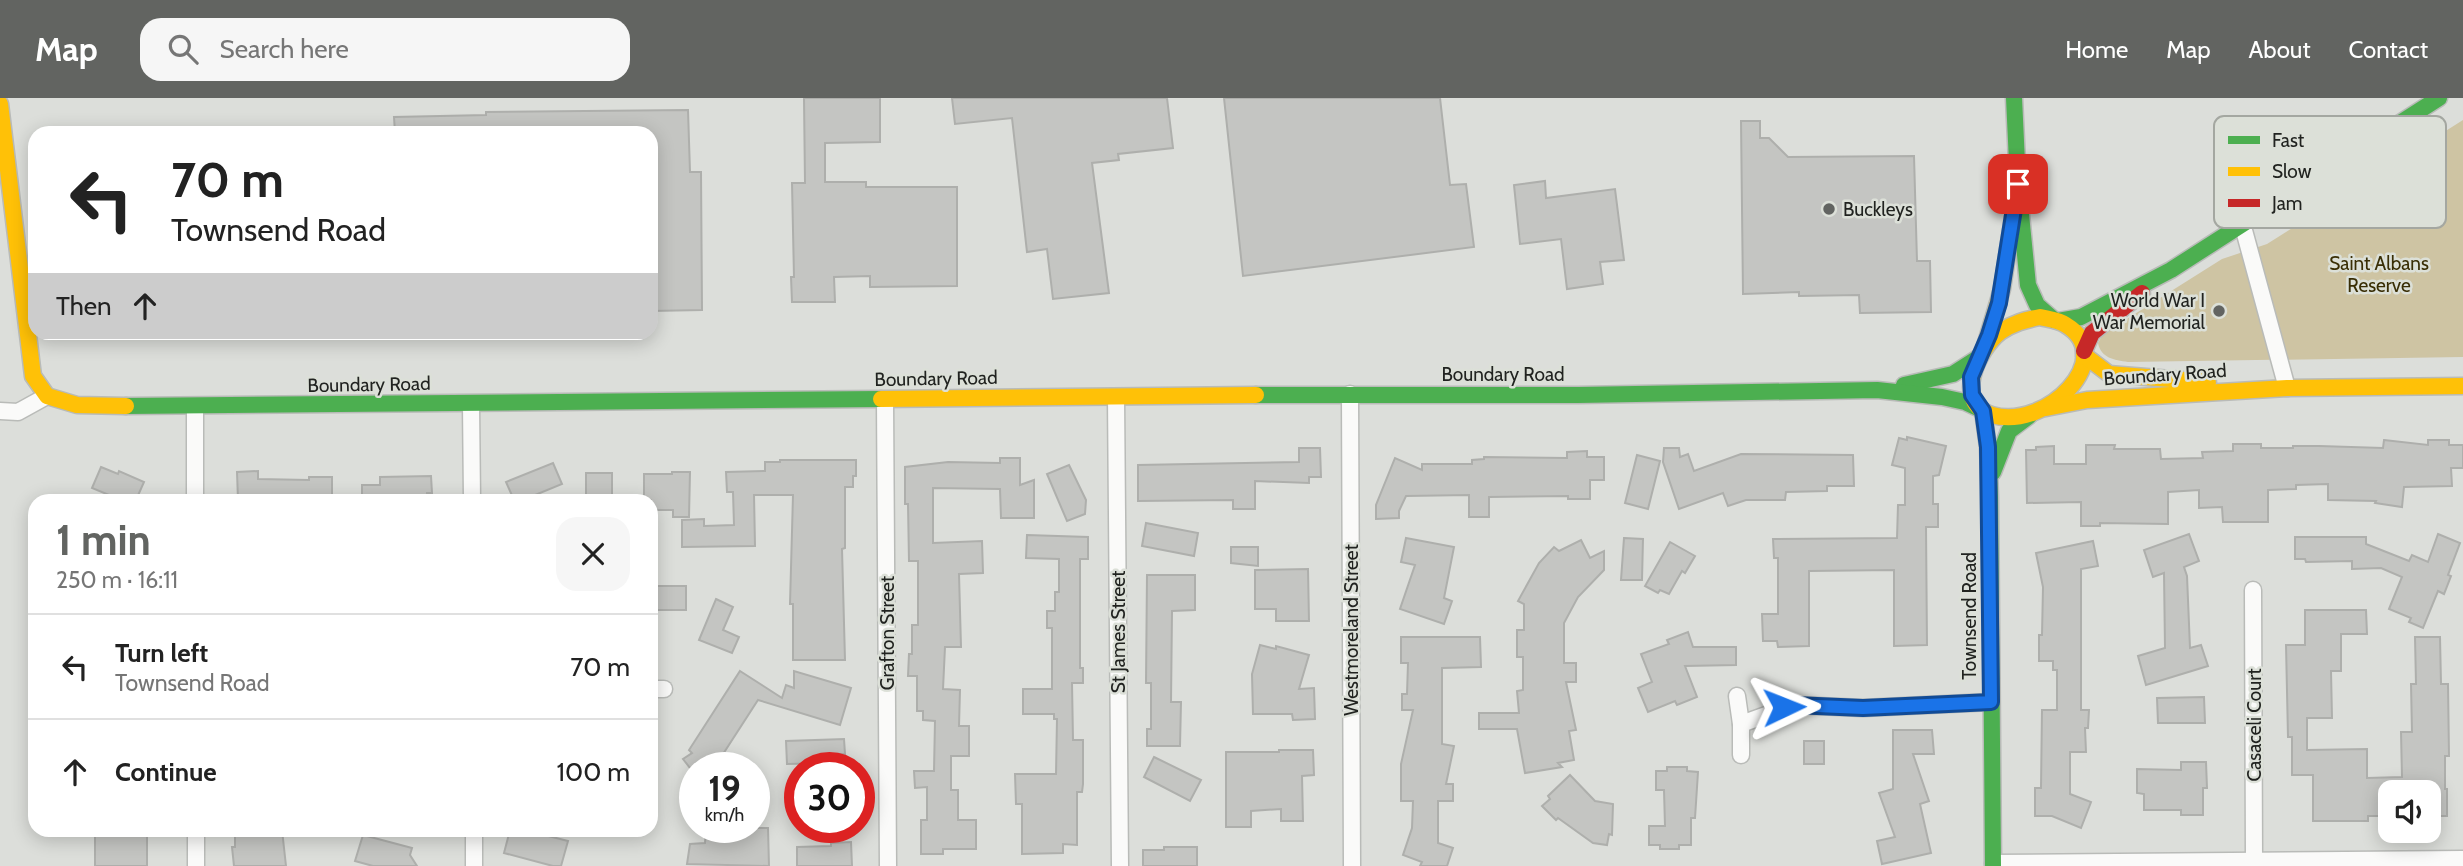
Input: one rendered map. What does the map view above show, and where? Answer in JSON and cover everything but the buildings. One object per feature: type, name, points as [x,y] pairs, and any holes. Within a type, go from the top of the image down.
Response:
[{"type":"street","points":[[2014,98],[2018,184],[2028,285],[2037,305],[2045,314],[2072,330],[2081,341],[2084,353],[2083,368],[2073,387],[2062,399],[2040,410],[2003,418],[1982,410],[1975,400],[1971,386],[1972,371],[1992,329],[2002,289],[2018,184]]},
{"type":"street","points":[[2411,116],[2439,98]]},
{"type":"street","points":[[0,104],[27,341],[33,376],[47,396],[18,412],[0,411]]},
{"type":"street","points":[[2084,353],[2092,333],[2171,270],[2234,228]]},
{"type":"street","points":[[2243,228],[2287,388]]},
{"type":"street","points":[[1981,354],[1996,333],[2015,322],[2036,317],[2056,320],[2081,317],[2171,270]]},
{"type":"street","name":"Boundary Road","points":[[2084,353],[2109,374],[2287,388]]},
{"type":"street","name":"Boundary Road","points":[[1877,390],[1946,376],[1965,368],[1981,354]]},
{"type":"street","name":"Boundary Road","points":[[2040,410],[2087,400],[2287,388],[2463,386]]},
{"type":"street","name":"Boundary Road","points":[[47,396],[77,405],[195,407],[1350,394],[1578,396],[1877,390],[1942,397],[1965,402],[1982,410]]},
{"type":"street","name":"Westmoreland Street","points":[[1350,394],[1352,866]]},
{"type":"street","name":"St James Street","points":[[1116,397],[1120,866]]},
{"type":"street","name":"Grafton Street","points":[[885,400],[888,866]]},
{"type":"street","points":[[471,404],[472,494]]},
{"type":"street","points":[[195,407],[195,494]]},
{"type":"street","name":"Townsend Road","points":[[1982,410],[1990,491],[1993,865]]},
{"type":"street","name":"Townsend Road","points":[[1990,491],[1996,464],[2008,432],[2040,410]]},
{"type":"street","name":"Casaceli Court","points":[[2253,590],[2254,860]]},
{"type":"street","points":[[1737,696],[1741,755]]},
{"type":"street","points":[[1741,724],[1794,705],[1863,708],[1991,702]]},
{"type":"street","points":[[195,837],[196,866]]},
{"type":"street","points":[[474,837],[474,866]]},
{"type":"street","points":[[1993,865],[2463,859]]},
{"type":"green space","name":"Saint Albans Reserve","points":[[2463,120],[2463,357],[2128,362],[2113,359],[2102,352],[2098,343],[2103,334],[2222,259],[2267,244],[2292,228],[2446,228],[2446,131]]},
{"type":"traffic: fast","points":[[2014,98],[2018,184],[2028,285],[2037,305],[2054,320]]},
{"type":"traffic: fast","points":[[2411,116],[2439,98]]},
{"type":"traffic: fast","points":[[2058,321],[2081,317],[2171,270],[2236,228]]},
{"type":"traffic: fast","points":[[1904,385],[1953,374],[1978,358]]},
{"type":"traffic: fast","points":[[1256,395],[1578,395],[1877,390],[1942,397],[1965,402],[1980,409]]},
{"type":"traffic: fast","points":[[126,406],[881,399]]},
{"type":"traffic: fast","points":[[1983,411],[1990,497],[1993,866]]},
{"type":"traffic: fast","points":[[1993,472],[2009,431],[2029,416]]},
{"type":"traffic: slow","points":[[0,104],[28,335]]},
{"type":"traffic: slow","points":[[1986,343],[2002,289],[2013,217]]},
{"type":"traffic: slow","points":[[2040,317],[2063,323],[2080,339],[2085,355],[2080,372],[2070,388],[2054,402],[2034,412],[2013,417],[1992,415],[1980,409],[1973,399],[1971,388],[1977,363],[1984,350],[2005,329],[2040,317]]},
{"type":"traffic: slow","points":[[29,340],[33,376],[47,396],[77,405],[126,406]]},
{"type":"traffic: slow","points":[[2084,355],[2109,374],[2208,382]]},
{"type":"traffic: slow","points":[[2046,408],[2087,400],[2287,388],[2463,386]]},
{"type":"traffic: slow","points":[[881,399],[1256,395]]},
{"type":"traffic: jam","points":[[2084,351],[2092,333],[2142,293]]},
{"type":"place","name":"Buckleys","points":[[1829,209]]},
{"type":"place","name":"World War I War Memorial","points":[[2219,311]]},
{"type":"route","points":[[1784,707],[1794,705],[1863,708],[1991,702],[1988,447],[1983,411],[1972,395],[1971,377],[1999,303],[2018,184]]}]
